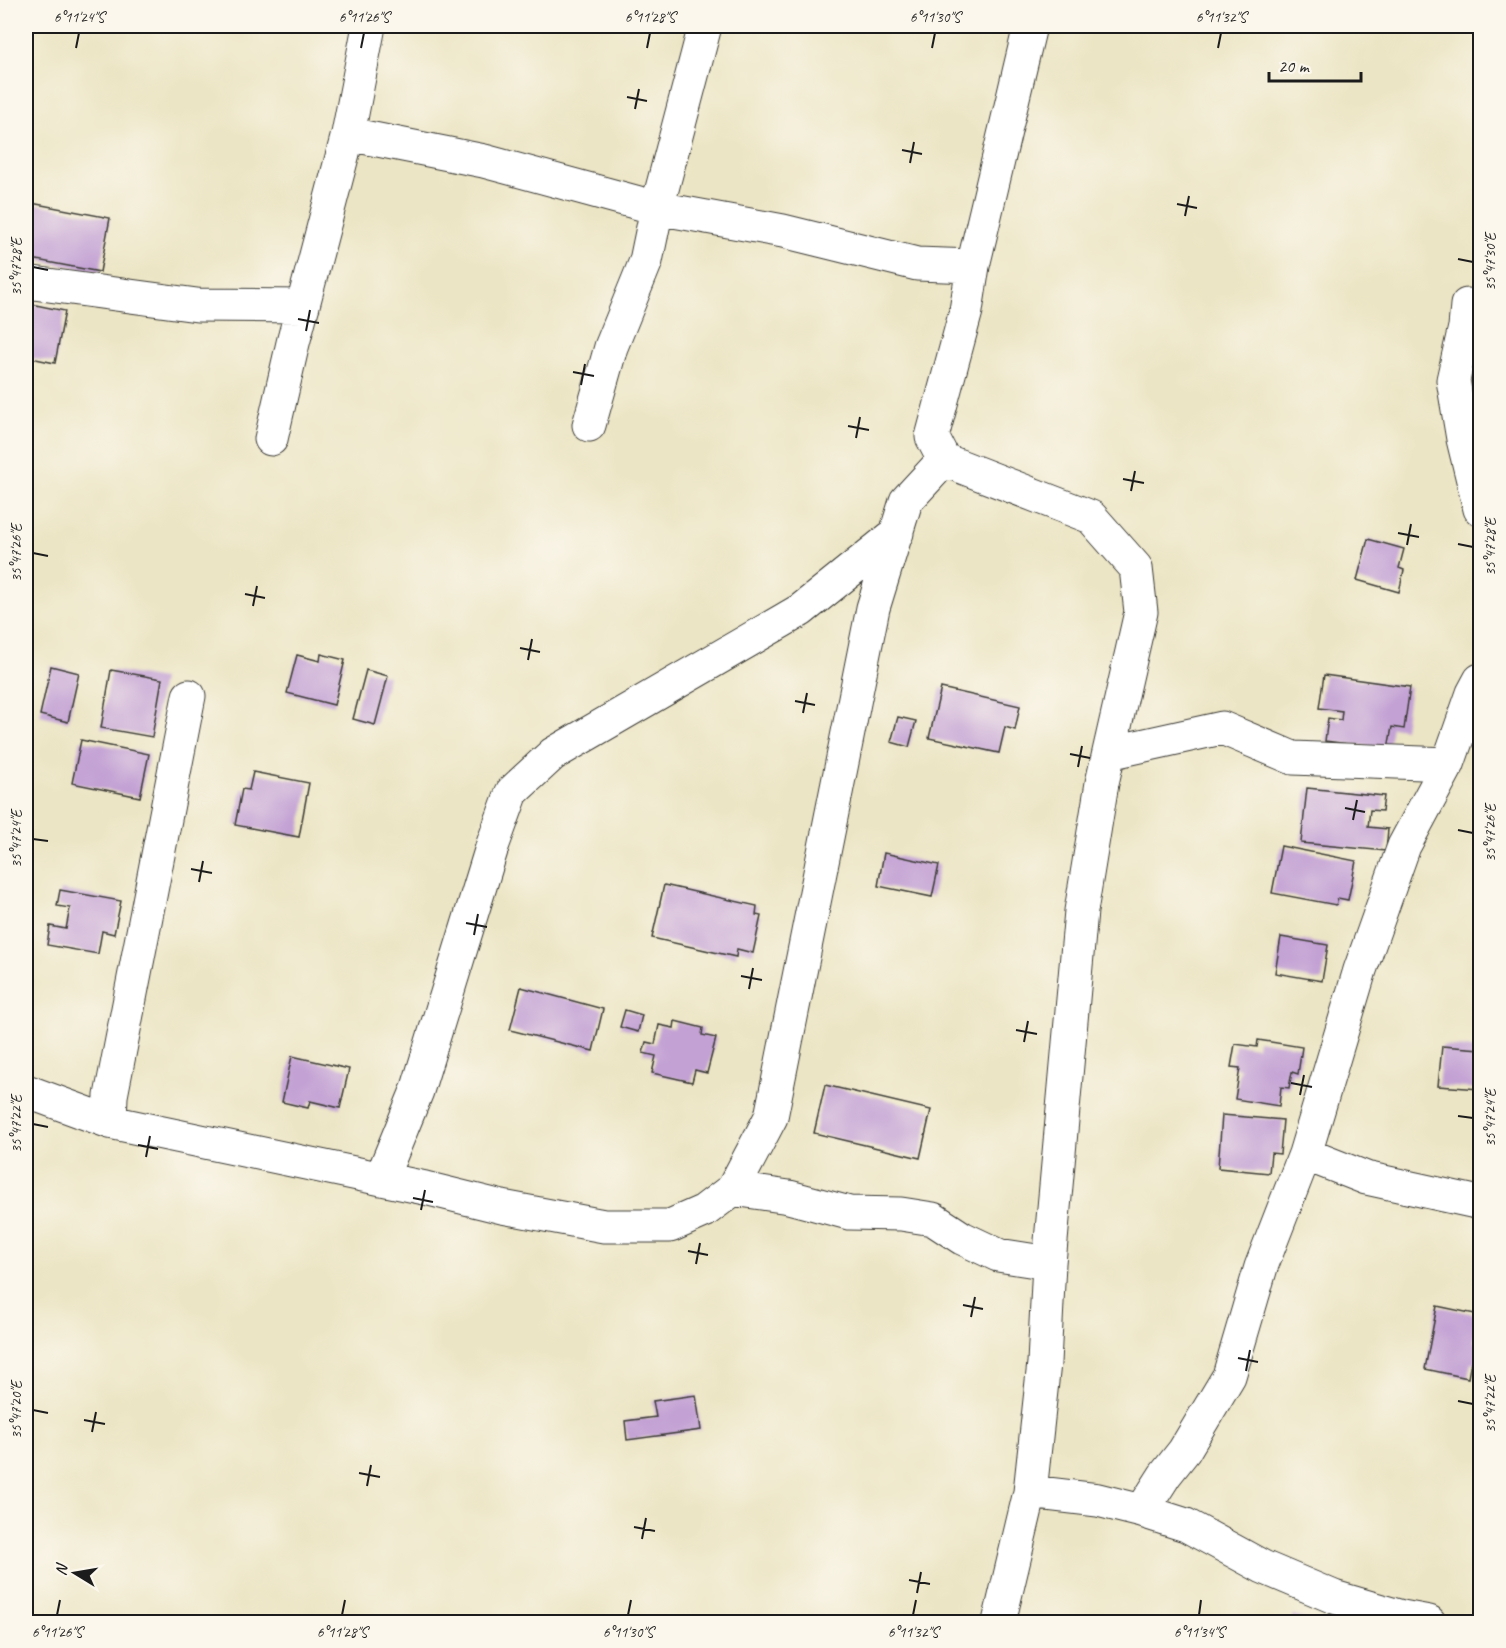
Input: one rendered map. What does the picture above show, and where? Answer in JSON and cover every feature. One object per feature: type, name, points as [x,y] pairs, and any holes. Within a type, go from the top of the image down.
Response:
[{"type":"street","points":[[271,439],[348,134],[369,26]]},
{"type":"street","points":[[589,425],[611,347],[646,261],[657,208],[705,26]]},
{"type":"street","points":[[999,1623],[1030,1492],[1044,1363],[1049,1263],[1081,911],[1102,783],[1141,612],[1136,568],[1091,517],[944,460],[932,437],[966,311],[973,266],[1030,26]]},
{"type":"street","points":[[348,134],[484,161],[657,208],[783,231],[917,264],[973,266]]},
{"type":"street","points":[[26,282],[197,305],[303,306]]},
{"type":"street","points":[[1467,305],[1465,327],[1453,380],[1463,439],[1480,509]]},
{"type":"street","points":[[26,1091],[110,1122],[425,1188],[502,1207],[604,1226],[669,1226],[704,1211],[733,1189],[771,1117],[873,608],[906,501],[944,460]]},
{"type":"street","points":[[381,1179],[417,1091],[493,844],[512,792],[553,754],[801,610],[897,533]]},
{"type":"street","points":[[1142,1511],[1165,1474],[1184,1451],[1229,1376],[1261,1268],[1305,1154],[1360,970],[1404,846],[1448,764],[1473,693],[1480,681]]},
{"type":"street","points":[[110,1122],[111,1096],[189,696]]},
{"type":"street","points":[[1109,753],[1222,728],[1293,758],[1448,764]]},
{"type":"street","points":[[1305,1154],[1366,1178],[1480,1203]]},
{"type":"street","points":[[733,1189],[789,1197],[849,1213],[901,1214],[933,1219],[962,1238],[998,1255],[1049,1263]]},
{"type":"street","points":[[1030,1492],[1098,1500],[1186,1525],[1263,1567],[1334,1597],[1429,1623]]},
{"type":"building","points":[[26,202],[110,218],[100,272],[26,258]]},
{"type":"building","points":[[26,303],[65,311],[55,363],[26,357]]},
{"type":"building","points":[[1368,539],[1404,549],[1399,568],[1404,570],[1399,592],[1357,580]]},
{"type":"building","points":[[321,654],[345,660],[334,705],[287,693],[297,655],[320,661]]},
{"type":"building","points":[[51,666],[79,673],[68,722],[40,715]]},
{"type":"building","points":[[111,670],[162,679],[152,737],[101,728]]},
{"type":"building","points":[[366,670],[388,676],[375,725],[353,719]]},
{"type":"building","points":[[1324,675],[1410,687],[1404,729],[1392,727],[1388,749],[1325,741],[1328,718],[1341,720],[1342,711],[1319,708]]},
{"type":"building","points":[[941,688],[1020,706],[1015,730],[1005,727],[999,753],[929,738]]},
{"type":"building","points":[[898,717],[916,721],[909,747],[891,742]]},
{"type":"building","points":[[81,740],[149,754],[140,797],[72,783]]},
{"type":"building","points":[[253,772],[309,783],[299,837],[235,825],[242,789],[249,790]]},
{"type":"building","points":[[1307,788],[1384,796],[1382,811],[1370,810],[1368,827],[1388,829],[1386,851],[1301,843]]},
{"type":"building","points":[[1281,846],[1356,861],[1348,900],[1338,898],[1336,905],[1272,893]]},
{"type":"building","points":[[884,853],[939,865],[932,897],[878,886]]},
{"type":"building","points":[[664,885],[757,906],[756,915],[761,916],[753,953],[737,949],[736,957],[652,938]]},
{"type":"building","points":[[60,890],[121,901],[114,934],[102,931],[98,954],[47,945],[50,926],[66,929],[70,908],[57,906]]},
{"type":"building","points":[[1281,937],[1328,945],[1322,981],[1275,973]]},
{"type":"building","points":[[521,987],[603,1009],[593,1051],[510,1030]]},
{"type":"building","points":[[625,1010],[642,1015],[638,1032],[620,1027]]},
{"type":"building","points":[[675,1021],[703,1028],[702,1035],[716,1038],[707,1073],[695,1070],[692,1082],[652,1073],[656,1056],[643,1053],[646,1042],[655,1044],[659,1025],[674,1028]]},
{"type":"building","points":[[1258,1040],[1302,1047],[1298,1074],[1292,1072],[1289,1088],[1281,1087],[1279,1106],[1235,1099],[1240,1068],[1231,1067],[1235,1044],[1257,1047]]},
{"type":"building","points":[[1442,1046],[1480,1049],[1480,1089],[1438,1086]]},
{"type":"building","points":[[292,1056],[349,1069],[340,1108],[310,1101],[308,1108],[282,1102]]},
{"type":"building","points":[[825,1085],[931,1110],[920,1158],[814,1133]]},
{"type":"building","points":[[1222,1115],[1283,1120],[1280,1154],[1271,1153],[1269,1173],[1218,1168]]},
{"type":"building","points":[[1437,1306],[1480,1315],[1480,1334],[1475,1333],[1474,1342],[1480,1344],[1480,1364],[1471,1362],[1468,1378],[1425,1369]]},
{"type":"building","points":[[696,1395],[701,1430],[627,1440],[625,1421],[656,1417],[653,1401]]},
{"type":"building","points":[[1293,1616],[1316,1622],[1291,1622]]}]
